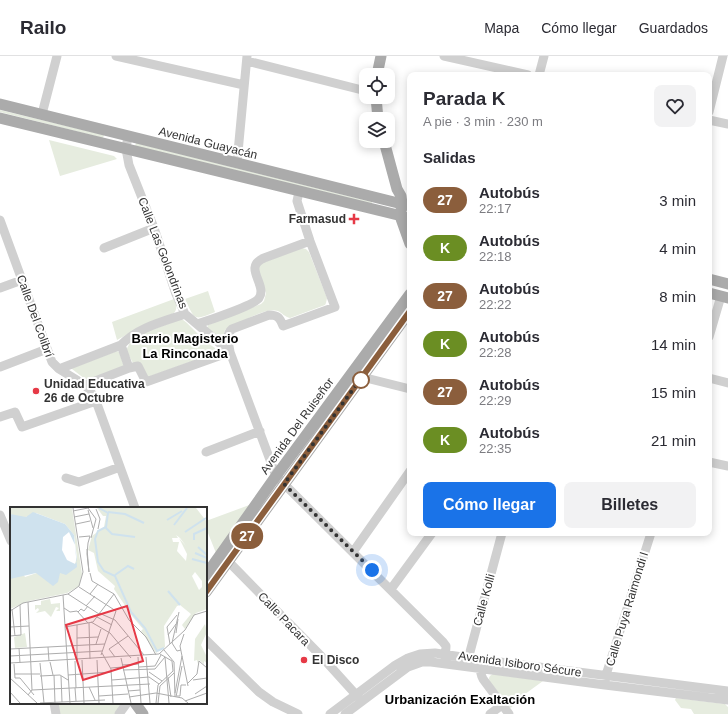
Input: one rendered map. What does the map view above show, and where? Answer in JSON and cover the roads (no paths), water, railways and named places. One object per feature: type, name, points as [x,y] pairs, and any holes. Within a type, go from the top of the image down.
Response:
[{"type":"main road","points":[[378,68],[381,56]]},
{"type":"main road","name":"Avenida Guayacán","points":[[0,104],[406,205]]},
{"type":"main road","points":[[0,118],[405,217]]},
{"type":"main road","points":[[386,148],[397,189],[406,205],[405,217],[407,228]]},
{"type":"main road","points":[[712,280],[728,284]]},
{"type":"main road","points":[[712,294],[724,297]]},
{"type":"main road","name":"Avenida Del Ruiseñor","points":[[207,590],[225,558],[358,374],[407,299]]},
{"type":"main road","name":"Avenida Del Ruiseñor","points":[[358,374],[407,316]]},
{"type":"main road","name":"Avenida Del Ruiseñor","points":[[207,574],[225,558]]},
{"type":"main road","points":[[136,704],[144,714]]},
{"type":"street","points":[[42,114],[57,56]]},
{"type":"street","points":[[116,56],[244,85]]},
{"type":"street","points":[[444,56],[515,72]]},
{"type":"street","points":[[540,72],[544,56]]},
{"type":"street","points":[[712,100],[723,56]]},
{"type":"street","points":[[237,163],[247,58],[359,89]]},
{"type":"street","points":[[712,121],[728,124]]},
{"type":"street","name":"Calle Las Golondrinas","points":[[128,136],[126,149],[129,165],[154,228],[176,294],[185,314],[230,352],[280,480]]},
{"type":"street","points":[[85,385],[138,366],[146,382],[230,352],[228,337],[229,332],[232,329],[269,315],[278,317],[284,326],[335,307],[310,241],[298,201],[299,192]]},
{"type":"street","name":"Calle Del Colibrí","points":[[0,220],[52,362],[59,369],[85,385],[93,395],[135,507]]},
{"type":"street","points":[[104,248],[154,228]]},
{"type":"street","points":[[197,324],[249,305],[258,300],[261,295],[261,289],[254,268],[257,262],[310,241]]},
{"type":"street","points":[[0,288],[22,280]]},
{"type":"street","points":[[712,329],[724,297]]},
{"type":"street","points":[[59,369],[121,345],[128,338],[144,328],[185,314]]},
{"type":"street","points":[[121,345],[129,368]]},
{"type":"street","points":[[0,367],[47,350]]},
{"type":"street","points":[[358,374],[407,388]]},
{"type":"street","points":[[712,379],[728,383]]},
{"type":"street","points":[[0,417],[15,412],[22,427],[96,401]]},
{"type":"street","points":[[206,452],[260,431]]},
{"type":"street","points":[[712,463],[728,466]]},
{"type":"street","points":[[66,478],[79,482],[120,467]]},
{"type":"street","points":[[353,552],[407,475]]},
{"type":"street","points":[[280,480],[443,642],[446,646],[445,659]]},
{"type":"street","points":[[0,515],[10,539]]},
{"type":"street","points":[[390,589],[430,536]]},
{"type":"street","name":"Calle Kolli","points":[[468,662],[501,536]]},
{"type":"street","name":"Calle Puya Raimondi I","points":[[606,680],[650,536]]},
{"type":"street","name":"Calle Pacara","points":[[225,558],[321,656],[362,702]]},
{"type":"street","points":[[207,641],[259,692],[273,702],[298,714]]},
{"type":"street","name":"Avenida Isiboro Sécure","points":[[330,714],[394,666],[408,658],[420,654],[435,652],[445,659]]},
{"type":"street","name":"Avenida Isiboro Sécure","points":[[345,714],[408,667],[422,662],[445,659],[606,680],[728,700]]},
{"type":"street","points":[[480,663],[483,679],[509,714]]},
{"type":"street","name":"Avenida Isiboro Sécure","points":[[606,680],[728,691]]},
{"type":"street","points":[[54,704],[56,714]]},
{"type":"street","points":[[119,714],[126,704]]},
{"type":"street","points":[[490,714],[502,705]]},
{"type":"place","name":"Farmasud","points":[[354,219]]},
{"type":"place","name":"Unidad Educativa 26 de Octubre","points":[[36,391]]},
{"type":"place","name":"El Disco","points":[[304,660]]},
{"type":"district","name":"Barrio Magisterio La Rinconada","points":[[185,346]]},
{"type":"district","name":"Urbanización Exaltación","points":[[460,699]]}]
